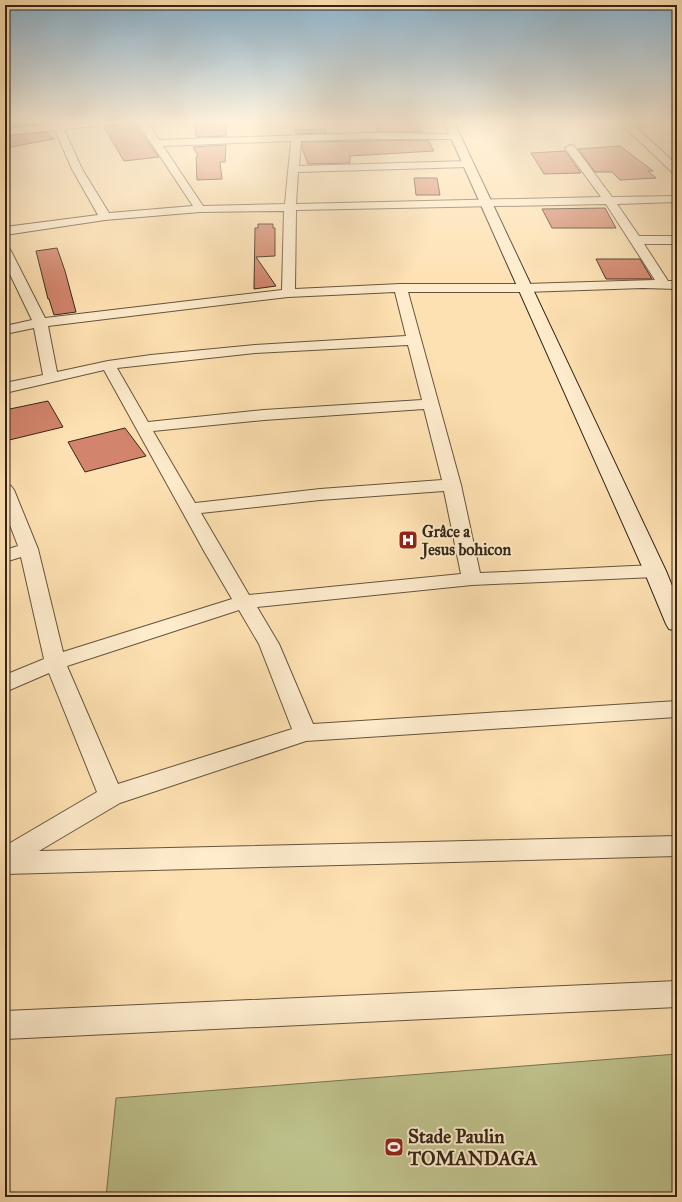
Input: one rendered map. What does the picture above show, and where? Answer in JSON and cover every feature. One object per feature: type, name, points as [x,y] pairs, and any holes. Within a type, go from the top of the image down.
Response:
[{"type":"main road","points":[[474,176],[655,571],[677,624]]},
{"type":"main road","points":[[655,571],[677,605]]},
{"type":"street","points":[[81,176],[105,217]]},
{"type":"street","points":[[178,176],[200,209]]},
{"type":"street","points":[[288,293],[290,206],[292,176]]},
{"type":"street","points":[[591,176],[609,200],[635,240],[671,285]]},
{"type":"street","points":[[5,231],[105,217],[200,209],[677,199]]},
{"type":"street","points":[[635,240],[677,240]]},
{"type":"street","points":[[5,252],[11,276],[40,323],[51,377]]},
{"type":"street","points":[[5,330],[40,323],[288,293],[400,288],[525,288],[671,285]]},
{"type":"street","points":[[400,288],[452,485],[472,578]]},
{"type":"street","points":[[5,388],[108,365],[255,349],[414,340]]},
{"type":"street","points":[[108,365],[269,644],[305,733]]},
{"type":"street","points":[[144,427],[264,415],[430,404]]},
{"type":"street","points":[[190,509],[284,497],[452,485]]},
{"type":"street","points":[[5,490],[29,549],[55,662],[111,796]]},
{"type":"street","points":[[5,556],[29,549]]},
{"type":"street","points":[[5,684],[55,662],[244,602],[472,578],[655,571]]},
{"type":"street","points":[[5,859],[111,796],[305,733],[677,709]]},
{"type":"street","points":[[5,863],[677,846]]},
{"type":"street","points":[[5,1025],[677,994]]},
{"type":"green space","name":"Stade Paulin TOMANDAGA","points":[[677,1054],[677,1197],[106,1197],[116,1098]]},
{"type":"building","points":[[197,176],[222,176],[222,179],[197,180]]},
{"type":"building","points":[[616,176],[654,176],[656,178],[620,180]]},
{"type":"building","points":[[414,178],[437,178],[440,195],[416,195]]},
{"type":"building","points":[[605,208],[616,228],[552,228],[542,209]]},
{"type":"building","points":[[258,224],[273,224],[273,228],[275,228],[275,256],[256,257],[276,286],[254,289],[255,228],[258,228]]},
{"type":"building","points":[[57,248],[76,312],[54,315],[48,299],[36,251]]},
{"type":"building","points":[[596,259],[640,259],[652,279],[606,279]]},
{"type":"building","points":[[48,401],[63,427],[5,441],[5,410]]},
{"type":"building","points":[[125,428],[146,456],[85,472],[68,442]]},
{"type":"place","name":"Grâce a Jesus bohicon","points":[[408,540]]},
{"type":"place","name":"Stade Paulin TOMANDAGA","points":[[394,1147]]}]
